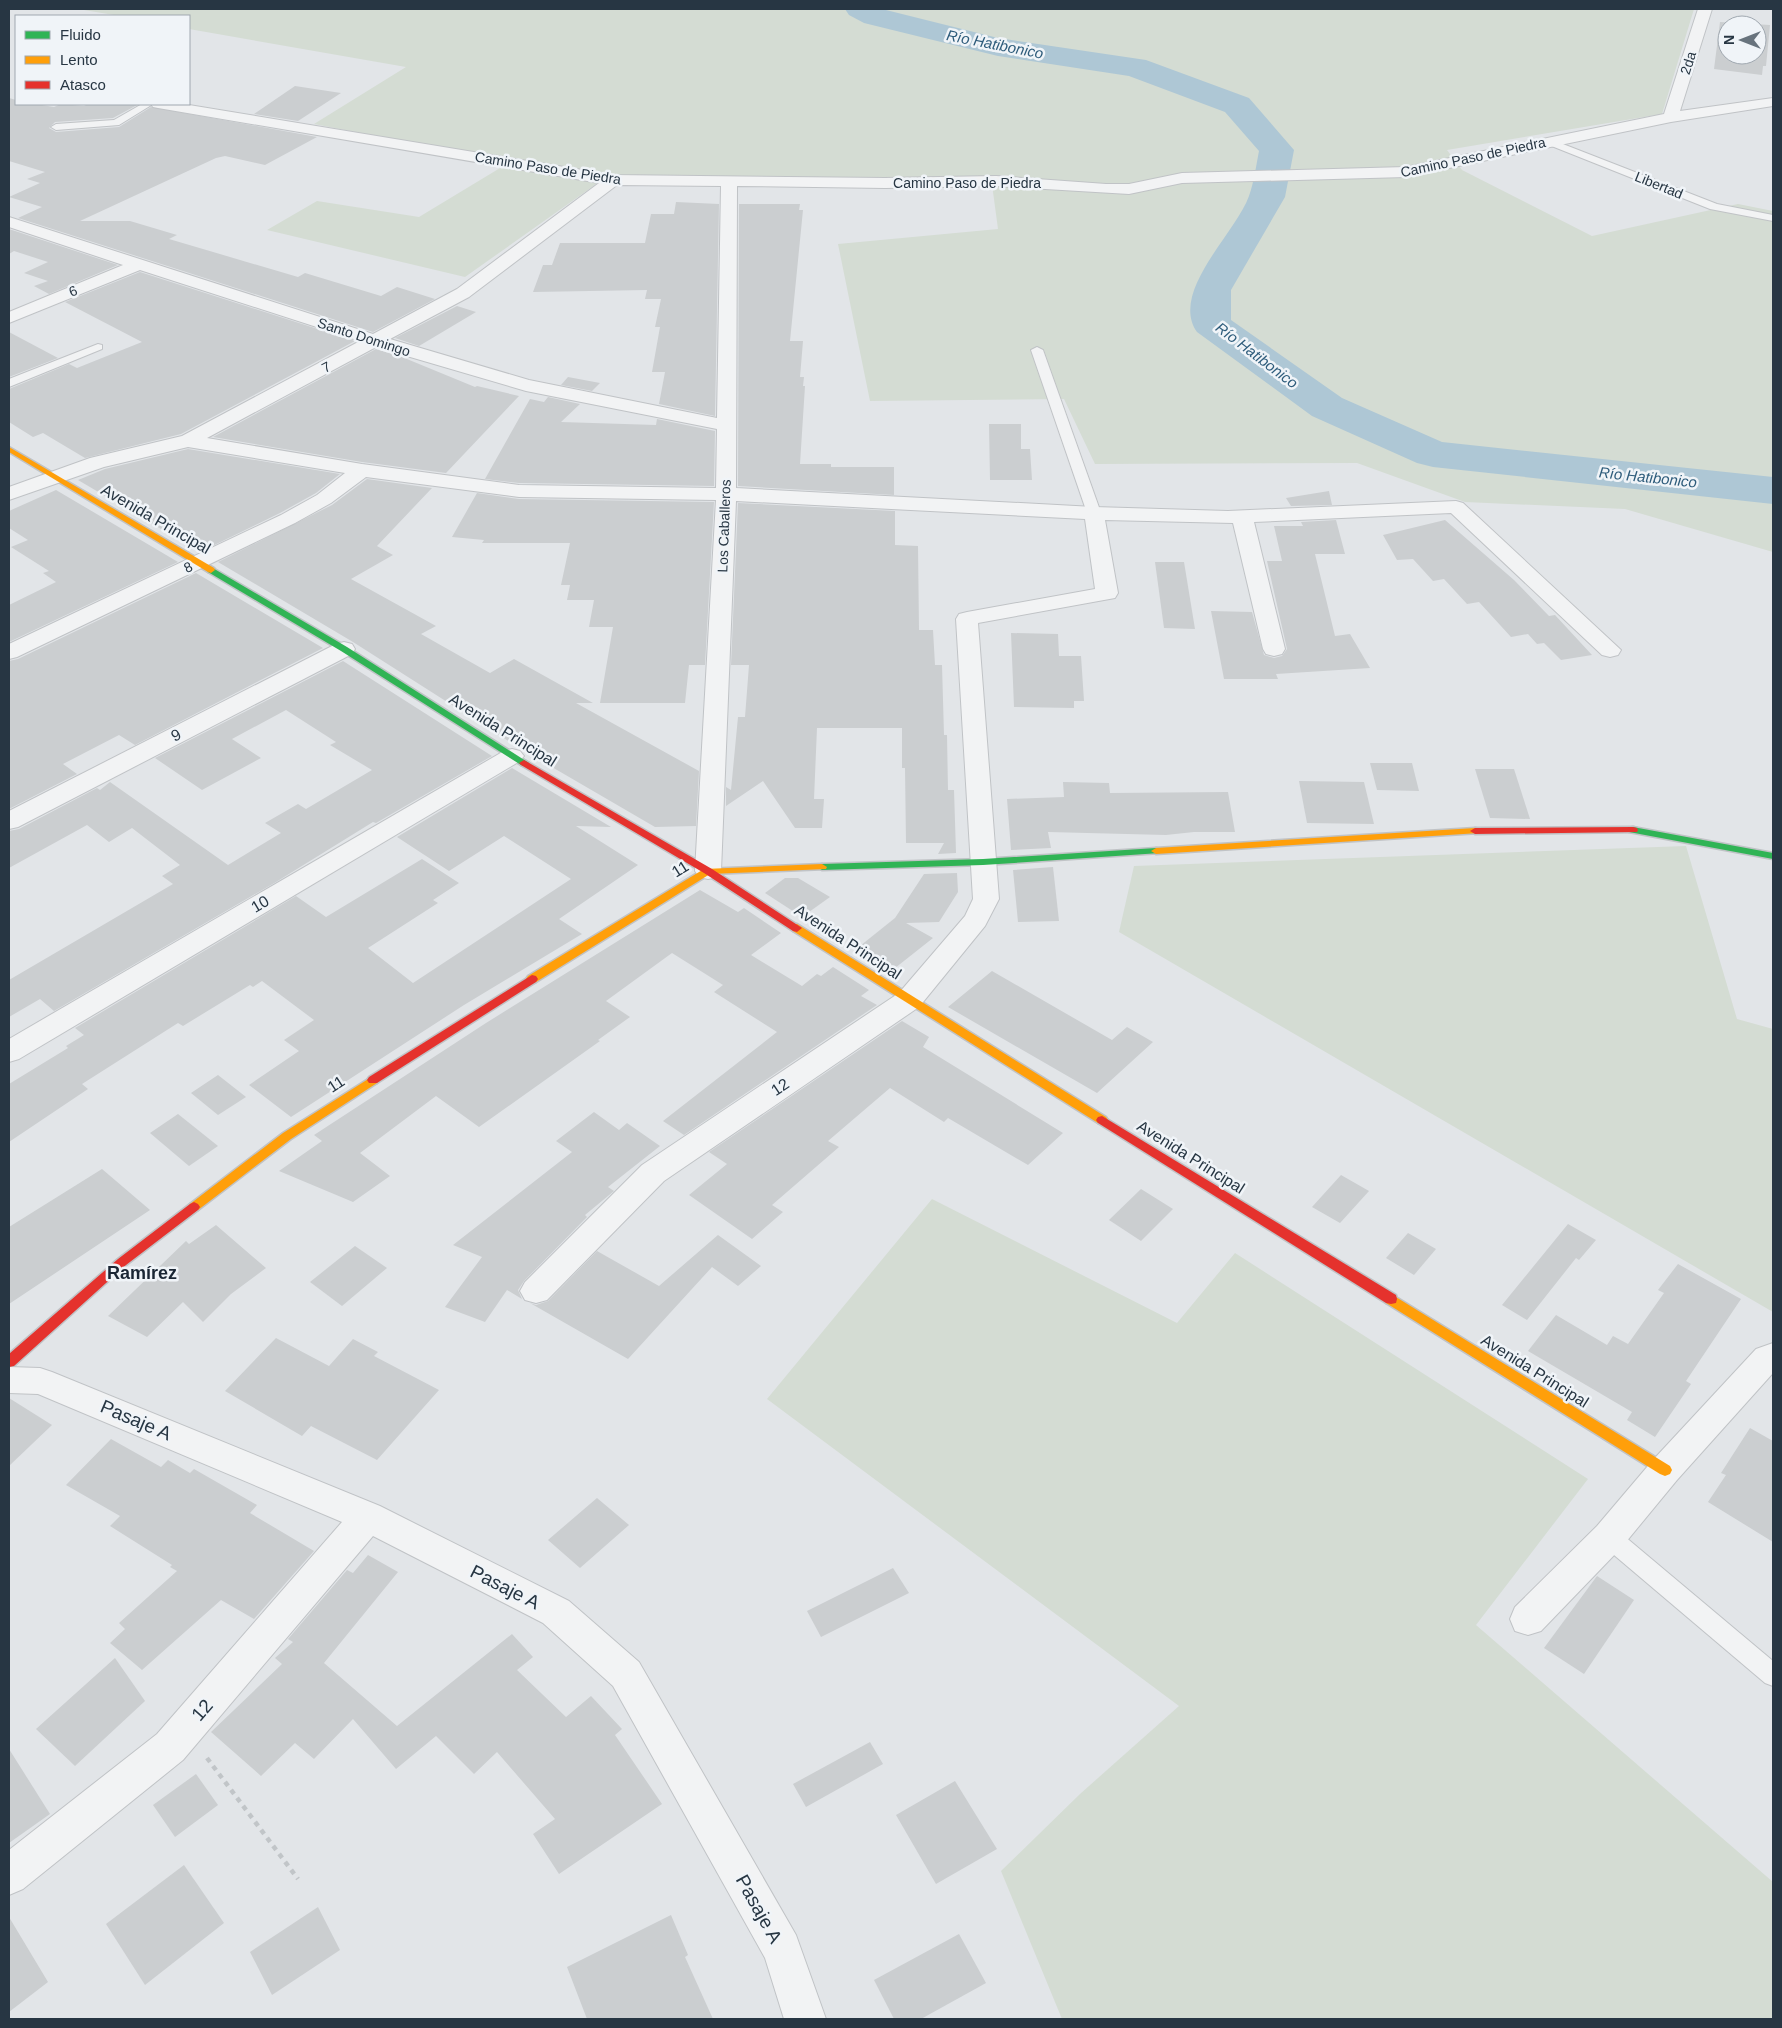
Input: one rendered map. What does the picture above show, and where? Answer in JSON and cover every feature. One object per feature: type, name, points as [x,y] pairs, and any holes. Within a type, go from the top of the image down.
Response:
[{"type":"street","name":"2da","points":[[1671,116],[1704,9]]},
{"type":"street","name":"Camino Paso de Piedra","points":[[164,105],[613,180],[886,183],[996,180],[1106,189],[1129,189],[1182,178],[1406,172],[1671,116],[1773,102]]},
{"type":"street","name":"7","points":[[9,494],[51,476],[138,450],[188,441],[464,293],[613,180]]},
{"type":"street","name":"Los Caballeros","points":[[708,871],[726,494],[725,425],[729,181]]},
{"type":"street","name":"Santo Domingo","points":[[9,222],[422,356],[526,385],[725,425]]},
{"type":"street","name":"6","points":[[9,318],[137,265]]},
{"type":"street","points":[[188,441],[362,470],[520,490],[726,494],[1094,513],[1242,516],[1456,507],[1610,650]]},
{"type":"street","name":"Avenida Principal","points":[[9,449],[51,476],[344,649],[512,756],[708,871],[909,1000],[1665,1470]]},
{"type":"street","name":"8","points":[[9,652],[288,519],[324,499],[362,470]]},
{"type":"street","name":"12","points":[[536,1291],[653,1173],[909,1000],[976,920],[986,899],[966,619],[1107,593],[1094,513]]},
{"type":"street","points":[[1242,516],[1274,649]]},
{"type":"street","name":"9","points":[[9,821],[344,649]]},
{"type":"street","name":"10","points":[[9,1052],[512,756]]},
{"type":"street","points":[[708,871],[983,862],[1485,830],[1619,829],[1773,856]]},
{"type":"street","name":"11","points":[[9,1362],[122,1262],[287,1136],[475,1014],[708,871]]},
{"type":"street","points":[[1528,1619],[1609,1537],[1665,1470],[1767,1358],[1773,1356]]},
{"type":"street","name":"Pasaje A","points":[[9,1380],[40,1381],[368,1517],[556,1612],[626,1674],[782,1949],[805,2019]]},
{"type":"street","name":"12","points":[[9,1875],[170,1747],[368,1517]]},
{"type":"lane","points":[[56,126],[116,123],[146,105]]},
{"type":"lane","name":"Libertad","points":[[1548,141],[1714,207],[1773,218]]},
{"type":"lane","points":[[9,383],[98,347]]},
{"type":"lane","points":[[1037,350],[1094,513]]},
{"type":"lane","points":[[1609,1537],[1773,1675]]},
{"type":"path","points":[[186,1730],[298,1879]]},
{"type":"shaded area","points":[[78,9],[1694,9],[1662,114],[1447,150],[1462,170],[1592,236],[1738,204],[1773,211],[1773,552],[1625,509],[1465,502],[1357,463],[1095,464],[1064,399],[870,401],[838,244],[998,229],[991,177],[602,180],[465,277],[267,230],[317,201],[419,217],[510,162],[314,124],[406,67],[190,29],[190,15],[114,15]]},
{"type":"shaded area","points":[[1686,846],[1737,1019],[1773,1029],[1773,1312],[1119,932],[1134,866]]},
{"type":"shaded area","points":[[932,1199],[1177,1323],[1235,1253],[1588,1479],[1476,1625],[1773,1882],[1773,2019],[1062,2019],[1001,1871],[1080,1794],[1179,1706],[767,1399]]},
{"type":"building","points":[[1767,25],[1770,25],[1767,56]]},
{"type":"building","points":[[1717,46],[1717,65],[1766,65],[1763,66],[1762,75],[1714,69]]},
{"type":"building","points":[[295,86],[341,93],[298,121],[254,114]]},
{"type":"building","points":[[9,98],[15,100],[15,105],[54,107],[59,105],[137,105],[113,118],[55,122],[49,128],[56,132],[119,127],[151,107],[317,137],[265,165],[225,156],[216,158],[80,221],[130,221],[177,235],[169,239],[298,277],[305,273],[381,296],[397,287],[435,299],[373,332],[18,218],[42,207],[9,197],[40,183],[27,179],[45,172],[9,161]]},
{"type":"building","points":[[676,202],[719,204],[715,416],[659,404],[665,372],[652,372],[660,327],[655,327],[661,299],[645,299],[647,290],[533,292],[543,265],[552,265],[560,243],[645,243],[651,214],[674,214]]},
{"type":"building","points":[[739,204],[800,204],[799,210],[803,210],[790,341],[803,341],[800,377],[804,377],[803,386],[805,386],[800,464],[831,464],[831,467],[894,467],[894,495],[738,486]]},
{"type":"building","points":[[9,229],[118,265],[49,294],[34,286],[48,281],[24,273],[48,262],[14,251],[9,254]]},
{"type":"building","points":[[140,272],[355,341],[181,434],[85,458],[43,433],[33,437],[9,422],[9,389],[69,364],[77,368],[142,342],[65,302]]},
{"type":"building","points":[[457,306],[476,312],[419,346],[395,338]]},
{"type":"building","points":[[9,332],[58,358],[9,377]]},
{"type":"building","points":[[376,349],[402,357],[475,387],[519,396],[446,473],[362,462],[213,437]]},
{"type":"building","points":[[568,377],[600,383],[592,391],[561,385]]},
{"type":"building","points":[[548,397],[580,404],[561,422],[656,425],[657,419],[715,431],[714,486],[519,483],[485,479],[530,399],[544,402]]},
{"type":"building","points":[[989,424],[1021,424],[1021,449],[1030,449],[1032,480],[990,480]]},
{"type":"building","points":[[188,449],[340,474],[316,493],[280,513],[200,552],[78,480],[105,469]]},
{"type":"building","points":[[367,479],[432,488],[377,546],[393,555],[351,579],[436,626],[421,634],[490,673],[514,659],[593,703],[576,703],[699,771],[696,826],[655,827],[521,749],[353,642],[218,562],[332,505]]},
{"type":"building","points":[[56,490],[178,562],[9,642],[9,605],[56,582],[43,573],[49,571],[11,547],[28,540],[9,528],[9,511]]},
{"type":"building","points":[[1329,491],[1332,505],[1291,506],[1286,498]]},
{"type":"building","points":[[477,493],[519,499],[714,502],[705,665],[689,665],[685,703],[600,703],[613,627],[589,627],[594,600],[567,600],[570,585],[561,585],[570,543],[482,543],[484,540],[452,537]]},
{"type":"building","points":[[738,503],[895,511],[895,545],[918,546],[919,630],[933,630],[935,665],[942,665],[944,735],[947,735],[948,790],[954,790],[956,853],[938,854],[944,843],[906,843],[905,768],[902,768],[902,728],[817,728],[814,799],[824,799],[822,828],[795,828],[763,781],[726,806],[726,787],[731,790],[738,717],[745,717],[749,665],[731,665]]},
{"type":"building","points":[[1336,520],[1345,554],[1315,554],[1335,636],[1350,634],[1370,668],[1276,674],[1278,679],[1224,679],[1211,611],[1252,612],[1264,655],[1274,658],[1282,656],[1287,649],[1267,561],[1282,561],[1274,526],[1303,526],[1301,522]]},
{"type":"building","points":[[1445,520],[1514,580],[1549,616],[1555,615],[1592,655],[1561,660],[1544,643],[1537,644],[1528,634],[1511,637],[1479,602],[1467,604],[1444,579],[1433,581],[1413,559],[1397,560],[1383,535]]},
{"type":"building","points":[[1155,562],[1184,562],[1195,629],[1164,628]]},
{"type":"building","points":[[196,573],[323,648],[135,745],[119,735],[63,764],[77,774],[9,809],[9,661],[18,659]]},
{"type":"building","points":[[1011,633],[1058,634],[1059,656],[1081,656],[1084,701],[1074,701],[1074,708],[1014,707]]},
{"type":"building","points":[[343,661],[492,756],[376,823],[373,822],[276,882],[54,1011],[40,999],[9,1017],[9,980],[173,884],[162,876],[180,865],[132,828],[109,842],[87,825],[9,868],[9,831],[19,829],[97,788],[100,790],[110,782],[228,865],[281,833],[265,823],[298,804],[306,809],[372,770],[330,745],[336,742],[286,710],[232,739],[261,758],[202,790],[155,758]]},
{"type":"building","points":[[1370,763],[1412,763],[1419,791],[1377,790]]},
{"type":"building","points":[[512,768],[611,827],[576,826],[638,865],[559,919],[582,934],[464,1005],[291,1117],[249,1085],[299,1051],[284,1040],[314,1020],[262,981],[253,987],[250,985],[183,1026],[178,1023],[82,1084],[88,1089],[9,1142],[9,1084],[68,1048],[66,1046],[84,1035],[75,1028],[296,896],[326,917],[422,859],[459,883],[433,900],[438,903],[368,948],[413,983],[571,879],[504,836],[449,871],[397,837]]},
{"type":"building","points":[[1475,769],[1514,769],[1530,819],[1490,818]]},
{"type":"building","points":[[1299,781],[1364,782],[1374,824],[1307,823]]},
{"type":"building","points":[[1063,782],[1109,783],[1110,793],[1228,792],[1235,832],[1194,832],[1166,835],[1048,832],[1051,848],[1011,850],[1007,799],[1064,797]]},
{"type":"building","points":[[1053,867],[1059,921],[1018,922],[1013,870]]},
{"type":"building","points":[[957,873],[958,892],[939,922],[906,923],[933,938],[890,972],[855,950],[895,918],[924,874]]},
{"type":"building","points":[[785,878],[798,878],[830,897],[802,917],[765,893]]},
{"type":"building","points":[[700,890],[738,912],[744,908],[781,933],[751,955],[802,986],[817,974],[821,976],[833,967],[869,990],[861,996],[877,1005],[684,1135],[663,1121],[777,1032],[714,992],[723,985],[672,953],[606,1001],[630,1017],[598,1040],[600,1041],[479,1127],[436,1096],[360,1153],[390,1176],[353,1202],[279,1171],[322,1141],[314,1135],[486,1023]]},
{"type":"building","points":[[992,971],[1112,1040],[1127,1027],[1153,1042],[1097,1093],[948,1007]]},
{"type":"building","points":[[902,1021],[929,1037],[923,1047],[1063,1133],[1028,1165],[948,1118],[944,1122],[890,1088],[828,1141],[839,1147],[772,1205],[783,1212],[752,1239],[689,1195],[727,1164],[709,1152]]},
{"type":"building","points":[[218,1075],[246,1097],[218,1115],[191,1093]]},
{"type":"building","points":[[594,1112],[619,1130],[627,1123],[660,1146],[608,1187],[614,1191],[585,1215],[587,1217],[524,1281],[518,1290],[522,1299],[507,1290],[485,1322],[445,1307],[482,1257],[453,1245],[572,1152],[556,1141]]},
{"type":"building","points":[[178,1114],[218,1146],[189,1166],[150,1133]]},
{"type":"building","points":[[102,1169],[150,1210],[9,1304],[9,1227]]},
{"type":"building","points":[[1341,1175],[1369,1191],[1340,1223],[1312,1207]]},
{"type":"building","points":[[1141,1189],[1173,1209],[1141,1241],[1109,1220]]},
{"type":"building","points":[[1568,1224],[1596,1240],[1579,1260],[1576,1258],[1527,1320],[1502,1305]]},
{"type":"building","points":[[216,1225],[266,1268],[231,1294],[203,1322],[183,1302],[147,1337],[108,1316],[186,1241],[189,1244]]},
{"type":"building","points":[[1408,1233],[1436,1249],[1414,1275],[1386,1258]]},
{"type":"building","points":[[718,1235],[761,1266],[738,1286],[712,1267],[628,1359],[530,1303],[536,1305],[548,1301],[597,1251],[659,1286]]},
{"type":"building","points":[[355,1246],[387,1268],[342,1306],[310,1282]]},
{"type":"building","points":[[1678,1264],[1741,1299],[1686,1381],[1691,1384],[1655,1437],[1627,1420],[1632,1412],[1528,1351],[1556,1315],[1607,1345],[1613,1336],[1628,1344],[1664,1293],[1658,1290]]},
{"type":"building","points":[[276,1338],[329,1366],[353,1339],[378,1352],[374,1356],[439,1390],[377,1460],[311,1426],[302,1436],[225,1391]]},
{"type":"building","points":[[9,1398],[52,1425],[9,1466]]},
{"type":"building","points":[[1750,1428],[1773,1441],[1773,1542],[1708,1502],[1726,1475],[1721,1473]]},
{"type":"building","points":[[111,1439],[161,1467],[168,1460],[190,1473],[194,1469],[257,1505],[250,1513],[314,1551],[254,1619],[221,1600],[142,1670],[110,1643],[125,1629],[119,1623],[177,1571],[170,1567],[172,1565],[110,1526],[120,1516],[66,1485]]},
{"type":"building","points":[[597,1498],[629,1525],[580,1568],[548,1540]]},
{"type":"building","points":[[368,1555],[398,1572],[324,1663],[397,1726],[512,1634],[533,1657],[517,1670],[566,1717],[591,1696],[622,1729],[615,1735],[662,1804],[559,1874],[533,1834],[555,1819],[497,1752],[474,1774],[436,1736],[396,1769],[353,1719],[314,1759],[295,1743],[261,1776],[211,1732],[282,1664],[275,1658],[293,1642],[288,1639],[347,1570],[353,1573]]},
{"type":"building","points":[[893,1568],[909,1593],[821,1637],[807,1611]]},
{"type":"building","points":[[1597,1576],[1634,1600],[1584,1674],[1544,1648]]},
{"type":"building","points":[[115,1658],[145,1701],[75,1766],[36,1729]]},
{"type":"building","points":[[870,1742],[883,1764],[806,1807],[793,1784]]},
{"type":"building","points":[[9,1749],[50,1814],[9,1843]]},
{"type":"building","points":[[196,1774],[218,1805],[175,1837],[153,1805]]},
{"type":"building","points":[[955,1781],[997,1849],[936,1884],[896,1815]]},
{"type":"building","points":[[184,1865],[224,1923],[145,1985],[106,1924]]},
{"type":"building","points":[[318,1907],[340,1950],[272,1995],[250,1952]]},
{"type":"building","points":[[671,1915],[688,1955],[685,1957],[713,2019],[587,2019],[567,1967]]},
{"type":"building","points":[[9,1917],[48,1982],[9,2012]]},
{"type":"building","points":[[959,1934],[986,1983],[921,2019],[894,2019],[874,1980]]},
{"type":"waterway","name":"Río Hatibonico","points":[[860,9],[875,17],[998,47],[1135,67],[1237,105],[1277,150],[1267,197],[1212,290],[1211,324],[1327,407],[1433,454],[1773,491]]},
{"type":"traffic: fast","points":[[211,570],[344,649],[524,763]]},
{"type":"traffic: fast","points":[[1633,830],[1773,856]]},
{"type":"traffic: fast","points":[[822,867],[983,862],[1156,851]]},
{"type":"traffic: slow","points":[[9,449],[211,570]]},
{"type":"traffic: slow","points":[[1156,851],[1475,831]]},
{"type":"traffic: slow","points":[[532,979],[708,871],[822,867]]},
{"type":"traffic: slow","points":[[797,928],[1102,1120]]},
{"type":"traffic: slow","points":[[194,1207],[287,1136],[373,1080]]},
{"type":"traffic: slow","points":[[1391,1299],[1665,1470]]},
{"type":"traffic: jam","points":[[524,763],[708,871],[797,928]]},
{"type":"traffic: jam","points":[[1475,831],[1633,830]]},
{"type":"traffic: jam","points":[[373,1080],[532,979]]},
{"type":"traffic: jam","points":[[1102,1120],[1391,1299]]},
{"type":"traffic: jam","points":[[9,1362],[122,1262],[194,1207]]},
{"type":"district","name":"Ramírez","points":[[142,1273]]}]
